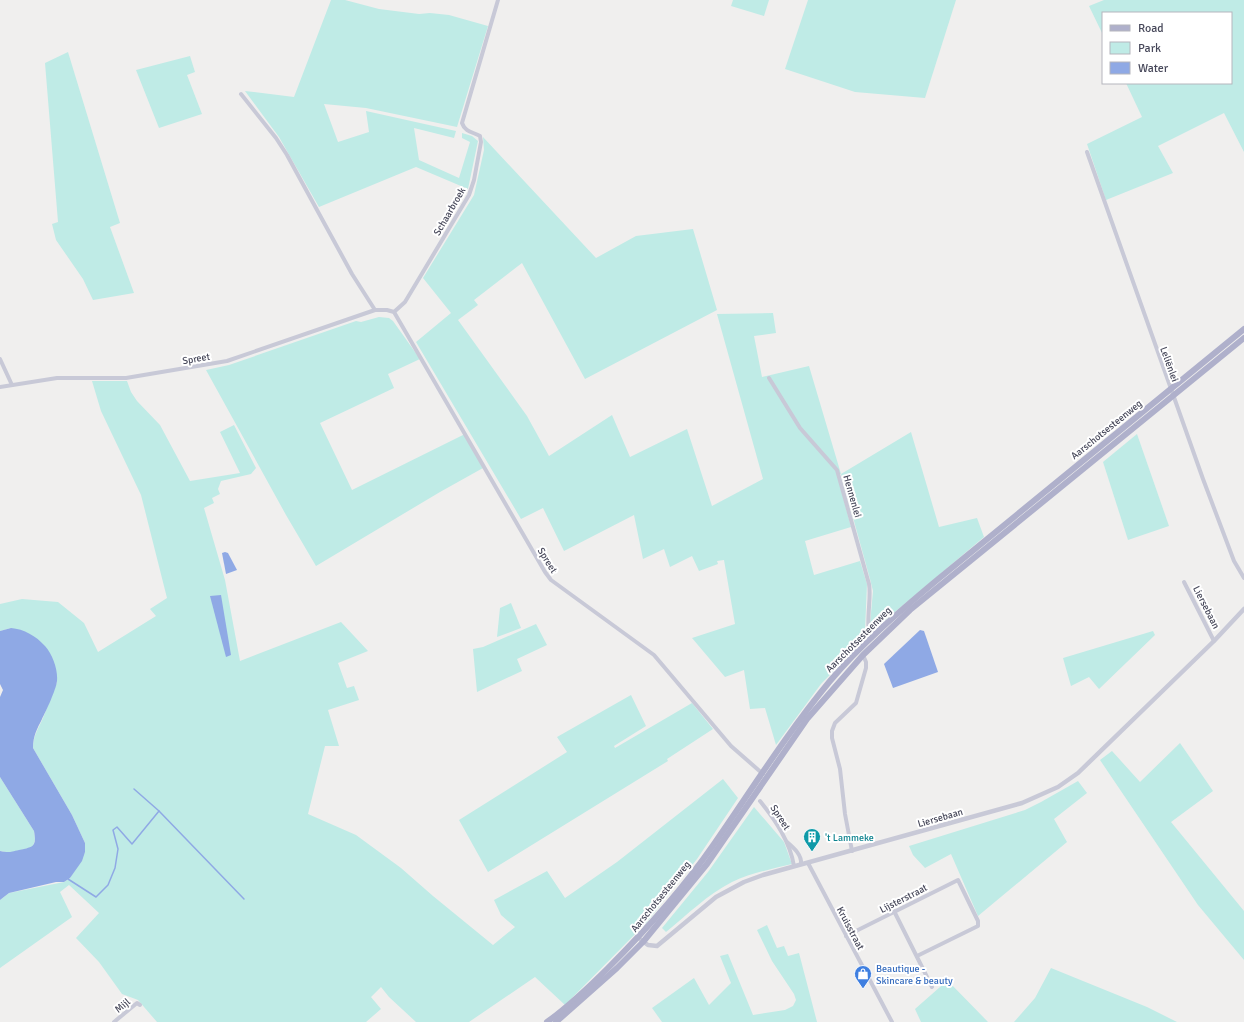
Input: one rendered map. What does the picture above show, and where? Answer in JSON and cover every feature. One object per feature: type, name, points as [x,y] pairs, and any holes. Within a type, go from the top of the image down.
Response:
[{"type":"main road","name":"Aarschotsesteenweg","points":[[764,775],[789,733],[831,680],[903,609],[1244,329]]},
{"type":"main road","name":"Aarschotsesteenweg","points":[[556,1022],[640,940],[807,719],[863,655],[910,610],[1244,338]]},
{"type":"main road","name":"Aarschotsesteenweg","points":[[547,1022],[609,971]]},
{"type":"street","name":"Schaarbroek","points":[[394,312],[405,302],[462,208],[472,188],[481,142],[480,136],[474,132],[466,130],[462,123],[498,0]]},
{"type":"street","points":[[241,94],[262,119],[287,155],[352,274],[375,310]]},
{"type":"street","name":"Leliënlei","points":[[1087,152],[1173,396],[1230,551],[1244,578]]},
{"type":"street","name":"Spreet","points":[[0,387],[57,378],[126,378],[227,361],[375,310],[387,310],[394,312],[551,580],[654,655],[731,746],[764,775]]},
{"type":"street","points":[[0,359],[12,385]]},
{"type":"street","name":"Hennenlei","points":[[769,378],[800,428],[836,470],[870,584],[871,592],[868,632],[872,638]]},
{"type":"street","name":"Liersebaan","points":[[1184,582],[1214,641]]},
{"type":"street","name":"Liersebaan","points":[[640,940],[648,945],[657,946],[716,897],[744,882],[763,875],[1022,803],[1058,787],[1087,764],[1214,641],[1244,609]]},
{"type":"street","points":[[852,851],[845,814],[840,769],[832,738],[832,731],[834,724],[853,707],[857,701],[866,668],[866,662],[863,655]]},
{"type":"street","name":"Spreet","points":[[760,801],[774,819],[787,842],[794,866]]},
{"type":"street","name":"Spreet","points":[[787,842],[801,856],[801,864]]},
{"type":"street","name":"Kruisstraat","points":[[808,863],[892,1022]]},
{"type":"street","name":"Lijsterstraat","points":[[846,936],[958,880],[978,921],[978,926],[917,956]]},
{"type":"street","points":[[894,911],[932,988]]},
{"type":"street","name":"Mijl","points":[[114,1022],[137,1003],[140,1004]]},
{"type":"green space","points":[[331,0],[345,0],[379,9],[419,14],[430,13],[449,15],[488,26],[457,127],[366,108],[324,104],[338,142],[369,132],[366,111],[456,131],[454,138],[414,128],[419,160],[459,178],[470,142],[462,138],[462,133],[472,136],[478,141],[468,189],[416,167],[319,207],[279,137],[245,91],[294,97]]},
{"type":"green space","points":[[733,0],[769,0],[764,16],[731,6]]},
{"type":"green space","points":[[808,0],[956,0],[925,98],[855,92],[785,69]]},
{"type":"green space","points":[[1104,0],[1244,0],[1244,152],[1224,113],[1158,146],[1173,173],[1106,200],[1087,144],[1142,117],[1126,84],[1232,84],[1232,12],[1102,12],[1102,33],[1089,6]]},
{"type":"green space","points":[[68,52],[120,223],[110,227],[134,293],[93,300],[83,279],[56,240],[52,224],[58,222],[45,63]]},
{"type":"green space","points":[[190,56],[195,72],[187,75],[202,114],[159,128],[136,70]]},
{"type":"green space","points":[[483,137],[596,258],[636,236],[693,229],[717,310],[585,379],[522,263],[474,300],[478,305],[458,320],[527,416],[549,456],[612,415],[630,457],[687,429],[712,506],[763,479],[717,314],[773,313],[776,333],[754,336],[762,377],[809,366],[841,474],[837,474],[851,527],[805,541],[814,575],[860,561],[867,584],[865,631],[868,636],[821,684],[776,745],[765,708],[750,709],[744,670],[725,677],[692,638],[735,624],[724,560],[717,561],[718,564],[699,571],[692,556],[670,567],[664,549],[643,559],[634,515],[564,551],[543,508],[521,519],[416,342],[451,313],[423,278],[474,195],[484,150]]},
{"type":"green space","points":[[379,317],[389,318],[393,321],[420,359],[388,374],[394,388],[320,423],[352,490],[465,434],[483,468],[316,566],[286,515],[206,370],[229,365],[356,321],[361,322]]},
{"type":"green space","points":[[92,381],[127,381],[131,392],[137,401],[160,425],[190,481],[240,473],[220,432],[234,425],[256,468],[251,474],[221,481],[218,489],[220,494],[212,498],[214,503],[204,508],[225,580],[240,661],[341,622],[368,651],[338,663],[347,688],[354,686],[359,700],[328,710],[339,746],[325,746],[308,814],[356,835],[401,868],[493,945],[515,927],[501,915],[494,900],[547,871],[565,898],[617,862],[723,779],[738,798],[697,859],[647,922],[565,1005],[535,977],[469,1022],[416,1022],[389,997],[381,987],[371,997],[381,1009],[366,1022],[157,1022],[138,1000],[122,994],[99,962],[76,938],[99,913],[69,885],[60,892],[72,917],[0,968],[0,900],[9,893],[64,882],[70,878],[85,852],[85,843],[72,815],[33,748],[35,736],[57,682],[11,628],[0,631],[0,604],[22,599],[58,602],[84,623],[98,652],[156,616],[150,609],[167,598],[141,495],[101,411]]},
{"type":"green space","points":[[911,432],[939,527],[977,518],[984,537],[871,632],[870,624],[873,591],[841,474]]},
{"type":"green space","points":[[1137,434],[1169,526],[1128,540],[1103,462]]},
{"type":"green space","points":[[511,603],[521,628],[497,637],[500,608]]},
{"type":"green space","points":[[536,624],[547,645],[517,659],[522,671],[477,692],[473,649],[483,647]]},
{"type":"green space","points":[[1153,631],[1155,635],[1099,689],[1089,677],[1071,686],[1063,658]]},
{"type":"green space","points":[[631,695],[646,726],[614,746],[615,748],[692,703],[713,729],[667,759],[668,761],[488,872],[459,820],[567,752],[557,737]]},
{"type":"green space","points":[[1180,743],[1213,791],[1171,822],[1244,911],[1244,960],[1198,905],[1100,760],[1112,751],[1140,782]]},
{"type":"green space","points":[[0,777],[34,831],[35,841],[32,847],[11,853],[0,851]]},
{"type":"green space","points":[[1078,781],[1087,793],[1054,819],[1067,842],[978,916],[951,854],[925,868],[913,855],[909,846],[1025,810]]},
{"type":"green space","points":[[754,807],[784,842],[792,864],[754,874],[732,882],[706,899],[666,932],[662,928],[708,872]]},
{"type":"green space","points":[[767,925],[777,948],[784,946],[788,956],[799,953],[817,1022],[662,1022],[652,1008],[694,978],[709,1005],[731,983],[720,956],[728,954],[753,1015],[785,1010],[793,1006],[796,1000],[794,994],[772,961],[757,930]]},
{"type":"green space","points":[[1051,968],[1147,1007],[1177,1022],[1014,1022],[1035,998]]},
{"type":"green space","points":[[948,980],[988,1022],[921,1022],[915,1009]]},
{"type":"water","points":[[222,553],[228,553],[237,570],[226,574]]},
{"type":"water","points":[[221,595],[231,655],[226,657],[210,596]]},
{"type":"water","points":[[11,628],[25,631],[38,639],[48,650],[57,672],[56,685],[36,733],[33,748],[72,815],[85,843],[85,852],[82,861],[70,878],[64,882],[56,882],[9,893],[0,900],[0,851],[10,852],[28,848],[33,845],[35,840],[34,831],[0,777],[0,697],[3,690],[0,684],[0,631]]},
{"type":"water","points":[[920,630],[924,631],[938,672],[893,688],[884,664]]},
{"type":"waterway","points":[[134,789],[159,811],[244,899]]},
{"type":"waterway","points":[[68,879],[96,897],[108,885],[115,868],[118,849],[113,830],[117,827],[132,844],[159,811]]},
{"type":"place","name":"'t Lammeke","points":[[812,852]]},
{"type":"place","name":"Beautique - Skincare & beauty","points":[[863,989]]}]
